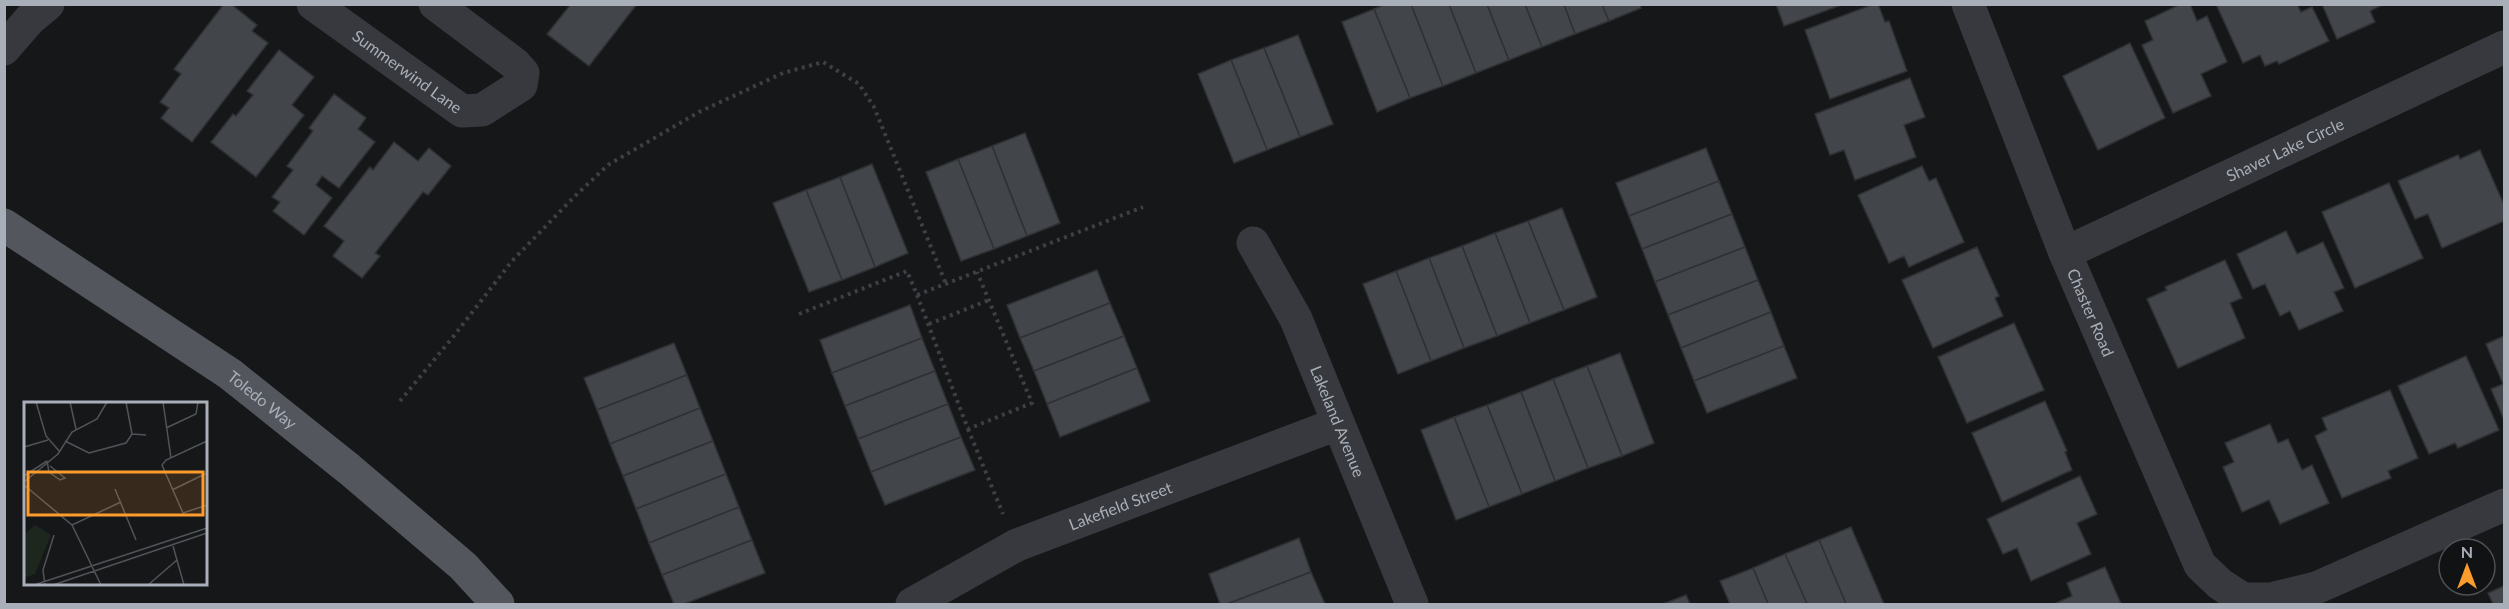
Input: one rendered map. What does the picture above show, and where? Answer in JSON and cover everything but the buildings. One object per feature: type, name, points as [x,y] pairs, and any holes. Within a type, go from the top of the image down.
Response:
[{"type":"main road","name":"Toledo Way","points":[[4,225],[230,374],[454,559],[498,604]]},
{"type":"street","points":[[4,49],[48,4]]},
{"type":"street","name":"Summerwind Lane","points":[[313,4],[462,111],[482,110],[521,85],[523,73],[514,64],[435,4]]},
{"type":"street","name":"Chaster Road","points":[[1968,4],[2065,253],[2200,565],[2220,584],[2243,599],[2271,599],[2316,588],[2505,505]]},
{"type":"street","name":"Shaver Lake Circle","points":[[2065,253],[2505,47]]},
{"type":"street","name":"Lakeland Avenue","points":[[1253,243],[1296,319],[1412,604]]},
{"type":"street","name":"Lakefield Street","points":[[912,604],[1017,545],[1337,424]]},
{"type":"path","points":[[400,401],[512,261],[574,196],[608,165],[699,112],[783,73],[824,62],[859,84],[874,106],[946,284]]},
{"type":"path","points":[[917,295],[1143,207]]},
{"type":"path","points":[[799,314],[907,271],[968,429],[1017,545]]},
{"type":"path","points":[[968,429],[1032,404],[977,272]]},
{"type":"path","points":[[929,324],[989,300]]}]
